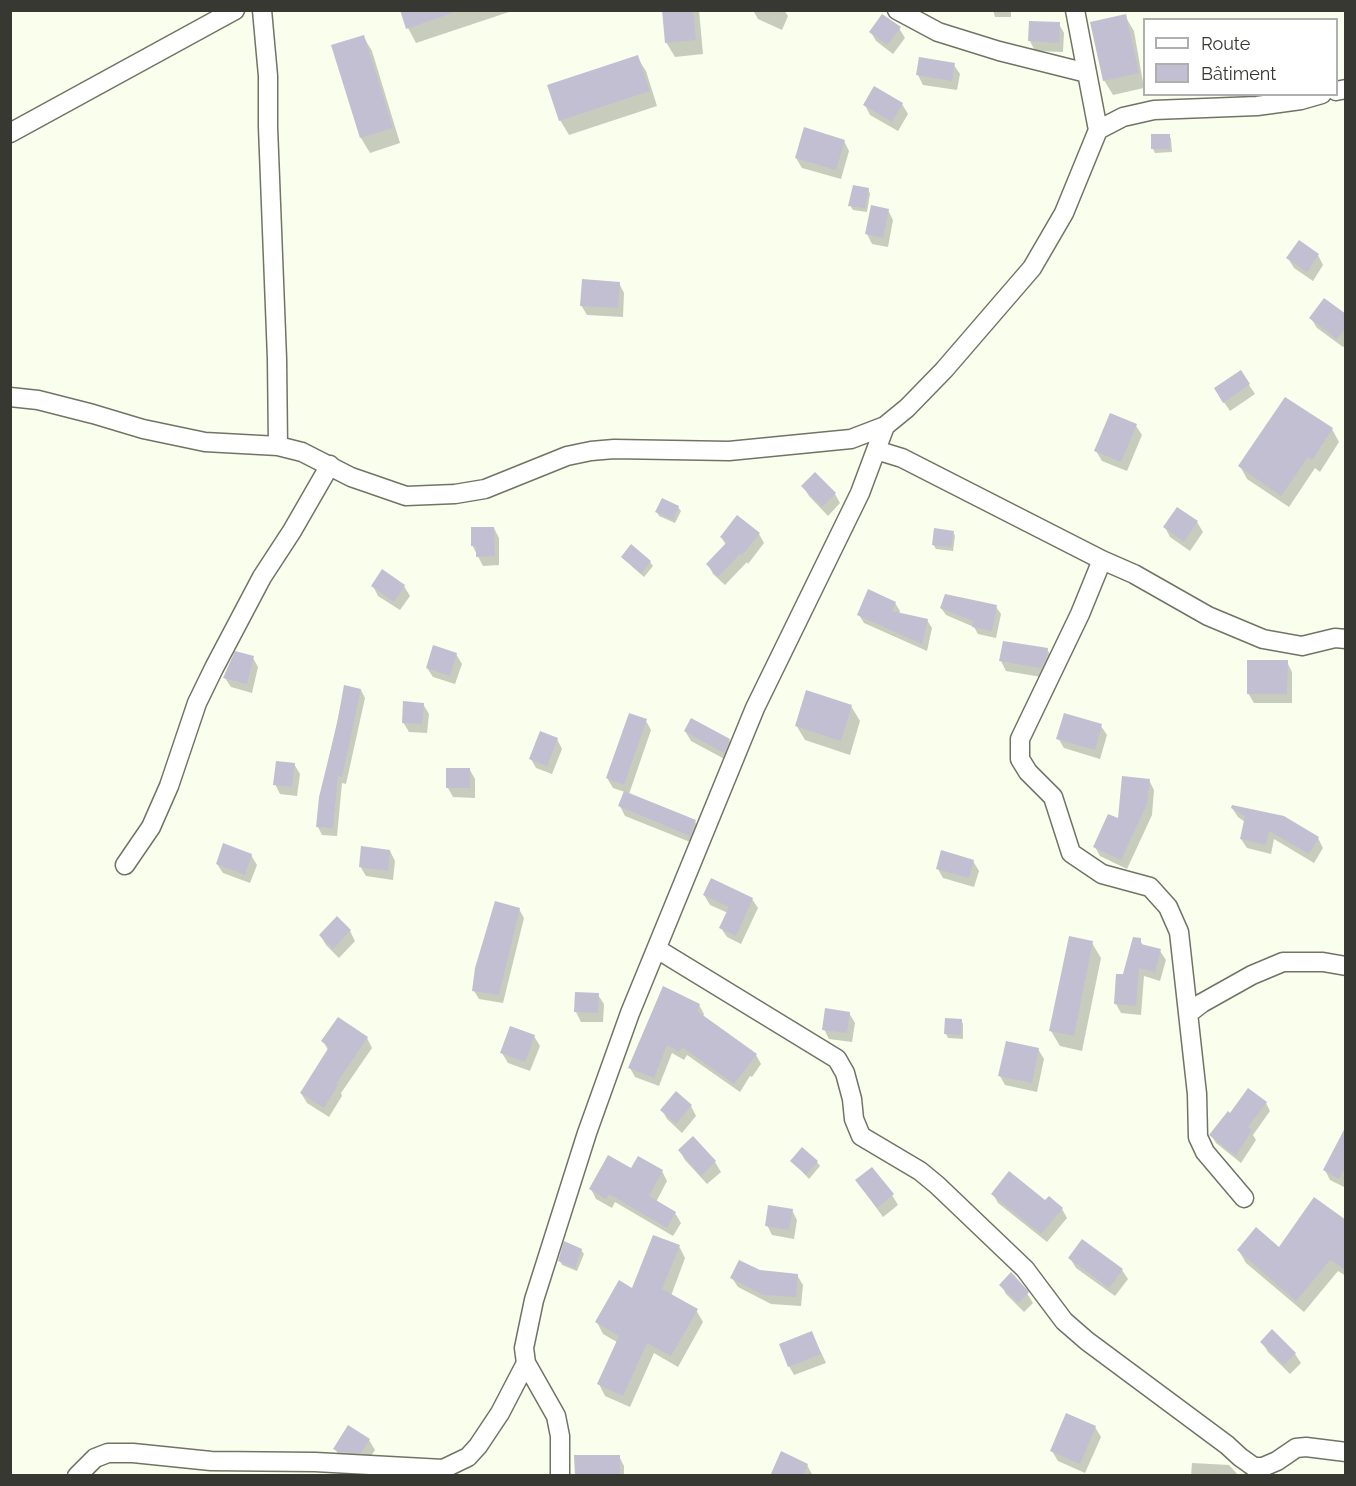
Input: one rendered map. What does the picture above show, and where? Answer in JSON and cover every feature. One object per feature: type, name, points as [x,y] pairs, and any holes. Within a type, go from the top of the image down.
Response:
[{"type":"street","points":[[10,134],[235,10]]},
{"type":"street","points":[[262,10],[268,76],[278,446]]},
{"type":"street","points":[[897,10],[938,32],[999,51],[1087,73]]},
{"type":"street","points":[[10,397],[38,400],[143,429],[205,442],[278,446],[302,452],[351,477],[406,496],[455,495],[486,489],[567,456],[591,451],[614,449],[729,451],[850,439],[885,426],[907,408],[944,370],[1032,268],[1064,213],[1098,130],[1076,10]]},
{"type":"street","points":[[1098,130],[1123,117],[1154,110],[1257,106],[1315,96]]},
{"type":"street","points":[[560,1476],[560,1436],[556,1416],[526,1363],[524,1348],[534,1300],[587,1133],[630,1013],[755,708],[860,494],[885,426]]},
{"type":"street","points":[[876,450],[902,458],[1134,574],[1208,616],[1263,639],[1302,646],[1335,638],[1346,639]]},
{"type":"street","points":[[125,865],[151,827],[169,786],[197,703],[214,668],[262,577],[330,465]]},
{"type":"street","points":[[1102,560],[1076,623],[1020,739],[1020,759],[1028,772],[1053,797],[1071,853],[1102,874],[1150,887],[1168,907],[1179,932],[1197,1094],[1198,1137],[1205,1152],[1244,1198]]},
{"type":"street","points":[[657,949],[837,1059],[845,1073],[852,1099],[854,1119],[861,1136],[920,1171],[937,1185],[1025,1269],[1064,1321],[1240,1457],[1254,1467],[1263,1467],[1296,1448],[1346,1452]]},
{"type":"street","points":[[1189,1013],[1202,1003],[1252,975],[1283,962],[1323,962],[1346,966]]},
{"type":"street","points":[[77,1476],[95,1458],[108,1453],[133,1453],[211,1461],[315,1462],[443,1469],[468,1457],[478,1446],[500,1413],[526,1363]]},
{"type":"building","points":[[400,10],[452,10],[452,13],[406,29]]},
{"type":"building","points":[[662,10],[693,10],[696,40],[665,43]]},
{"type":"building","points":[[882,14],[901,27],[887,45],[869,32]]},
{"type":"building","points":[[1126,14],[1139,73],[1103,81],[1090,22]]},
{"type":"building","points":[[1029,21],[1060,22],[1059,43],[1028,41]]},
{"type":"building","points":[[364,35],[393,128],[360,138],[331,45]]},
{"type":"building","points":[[638,55],[650,91],[559,121],[547,85]]},
{"type":"building","points":[[919,57],[955,63],[952,81],[916,75]]},
{"type":"building","points":[[874,86],[903,103],[892,122],[863,105]]},
{"type":"building","points":[[804,127],[845,140],[836,170],[795,158]]},
{"type":"building","points":[[1151,134],[1170,134],[1170,149],[1151,149]]},
{"type":"building","points":[[853,185],[869,188],[865,208],[848,206]]},
{"type":"building","points":[[871,205],[889,209],[883,238],[865,234]]},
{"type":"building","points":[[1299,240],[1319,254],[1307,272],[1286,258]]},
{"type":"building","points":[[582,279],[620,282],[618,308],[580,306]]},
{"type":"building","points":[[1324,298],[1346,314],[1346,327],[1337,339],[1309,318]]},
{"type":"building","points":[[1241,370],[1250,384],[1223,403],[1214,388]]},
{"type":"building","points":[[1285,397],[1333,428],[1312,460],[1308,457],[1281,496],[1238,466]]},
{"type":"building","points":[[1110,413],[1137,424],[1121,462],[1094,451]]},
{"type":"building","points":[[815,472],[836,493],[822,507],[801,486]]},
{"type":"building","points":[[662,498],[679,506],[673,520],[655,512]]},
{"type":"building","points":[[1177,507],[1198,521],[1184,542],[1163,527]]},
{"type":"building","points":[[737,515],[760,533],[742,555],[740,554],[718,577],[706,564],[727,542],[720,537]]},
{"type":"building","points":[[471,527],[494,527],[495,556],[476,557],[476,546],[471,546]]},
{"type":"building","points":[[934,528],[954,531],[951,547],[932,545]]},
{"type":"building","points":[[631,544],[651,561],[641,574],[621,557]]},
{"type":"building","points":[[382,569],[405,585],[394,602],[371,586]]},
{"type":"building","points":[[868,589],[896,602],[892,611],[928,619],[922,644],[857,615]]},
{"type":"building","points":[[945,594],[997,605],[992,631],[972,627],[973,621],[940,608]]},
{"type":"building","points":[[1003,641],[1048,648],[1041,668],[999,661]]},
{"type":"building","points":[[433,645],[457,653],[450,676],[426,668]]},
{"type":"building","points":[[235,651],[254,656],[247,684],[223,678]]},
{"type":"building","points":[[1247,660],[1288,660],[1287,694],[1247,694]]},
{"type":"building","points":[[344,685],[361,689],[342,777],[338,776],[333,828],[316,827],[319,797]]},
{"type":"building","points":[[806,690],[852,705],[841,741],[795,726]]},
{"type":"building","points":[[403,701],[424,703],[422,724],[402,723]]},
{"type":"building","points":[[629,713],[647,719],[624,785],[606,778]]},
{"type":"building","points":[[1064,713],[1102,724],[1095,750],[1056,739]]},
{"type":"building","points":[[691,718],[730,739],[724,753],[684,731]]},
{"type":"building","points":[[540,731],[558,738],[547,766],[529,759]]},
{"type":"building","points":[[276,761],[295,763],[292,787],[273,785]]},
{"type":"building","points":[[446,768],[470,768],[470,788],[446,788]]},
{"type":"building","points":[[1122,776],[1150,779],[1147,804],[1121,860],[1093,847],[1108,814],[1118,818]]},
{"type":"building","points":[[624,791],[696,820],[690,836],[618,806]]},
{"type":"building","points":[[1232,805],[1284,816],[1319,837],[1309,854],[1269,831],[1266,845],[1240,839],[1245,816],[1231,808]]},
{"type":"building","points":[[223,843],[252,854],[245,875],[216,864]]},
{"type":"building","points":[[361,846],[390,850],[388,871],[359,867]]},
{"type":"building","points":[[941,850],[974,860],[969,878],[936,869]]},
{"type":"building","points":[[711,878],[753,898],[736,936],[719,928],[729,907],[703,895]]},
{"type":"building","points":[[495,901],[520,908],[499,995],[472,991],[475,968]]},
{"type":"building","points":[[337,916],[351,930],[333,949],[319,935]]},
{"type":"building","points":[[1069,936],[1093,941],[1074,1036],[1049,1031]]},
{"type":"building","points":[[1133,937],[1141,938],[1141,944],[1161,949],[1155,972],[1139,968],[1136,1006],[1114,1004],[1116,974],[1123,974]]},
{"type":"building","points":[[663,986],[700,1004],[697,1011],[757,1054],[734,1084],[682,1047],[679,1052],[667,1045],[654,1078],[628,1068]]},
{"type":"building","points":[[575,992],[599,993],[598,1013],[574,1012]]},
{"type":"building","points":[[825,1008],[850,1012],[847,1033],[822,1030]]},
{"type":"building","points":[[338,1017],[368,1037],[336,1084],[338,1085],[324,1108],[300,1093],[329,1047],[321,1041]]},
{"type":"building","points":[[945,1018],[962,1019],[961,1035],[944,1034]]},
{"type":"building","points":[[510,1026],[535,1035],[525,1062],[500,1053]]},
{"type":"building","points":[[1006,1041],[1039,1048],[1032,1083],[998,1076]]},
{"type":"building","points":[[1248,1088],[1267,1102],[1248,1127],[1252,1130],[1236,1156],[1209,1135],[1228,1111],[1230,1113]]},
{"type":"building","points":[[676,1091],[692,1105],[676,1124],[660,1110]]},
{"type":"building","points":[[1346,1126],[1346,1165],[1339,1179],[1323,1170]]},
{"type":"building","points":[[693,1136],[716,1161],[701,1176],[678,1150]]},
{"type":"building","points":[[802,1147],[818,1161],[806,1175],[790,1161]]},
{"type":"building","points":[[608,1155],[631,1168],[638,1156],[663,1170],[649,1196],[676,1212],[667,1228],[609,1194],[606,1199],[589,1189]]},
{"type":"building","points":[[872,1167],[894,1194],[877,1208],[855,1180]]},
{"type":"building","points":[[1009,1171],[1045,1200],[1049,1196],[1063,1208],[1041,1234],[991,1194]]},
{"type":"building","points":[[1314,1197],[1346,1220],[1346,1270],[1330,1260],[1296,1301],[1237,1250],[1256,1227],[1279,1247]]},
{"type":"building","points":[[768,1205],[793,1209],[789,1230],[765,1226]]},
{"type":"building","points":[[653,1235],[680,1245],[662,1289],[698,1309],[671,1356],[647,1343],[623,1396],[597,1384],[619,1336],[595,1322],[619,1280],[632,1288]]},
{"type":"building","points":[[1082,1239],[1123,1269],[1109,1288],[1068,1258]]},
{"type":"building","points":[[564,1241],[582,1249],[575,1268],[558,1261]]},
{"type":"building","points":[[739,1260],[760,1270],[798,1274],[796,1297],[764,1295],[730,1278]]},
{"type":"building","points":[[1011,1272],[1029,1292],[1018,1303],[999,1285]]},
{"type":"building","points":[[1272,1329],[1296,1353],[1284,1365],[1260,1342]]},
{"type":"building","points":[[812,1331],[821,1354],[788,1367],[779,1344]]},
{"type":"building","points":[[1066,1413],[1096,1426],[1080,1464],[1050,1451]]},
{"type":"building","points":[[348,1425],[370,1439],[361,1453],[339,1452],[333,1449]]},
{"type":"building","points":[[781,1451],[808,1464],[803,1476],[770,1476]]},
{"type":"building","points":[[574,1455],[620,1455],[620,1476],[575,1476]]}]
